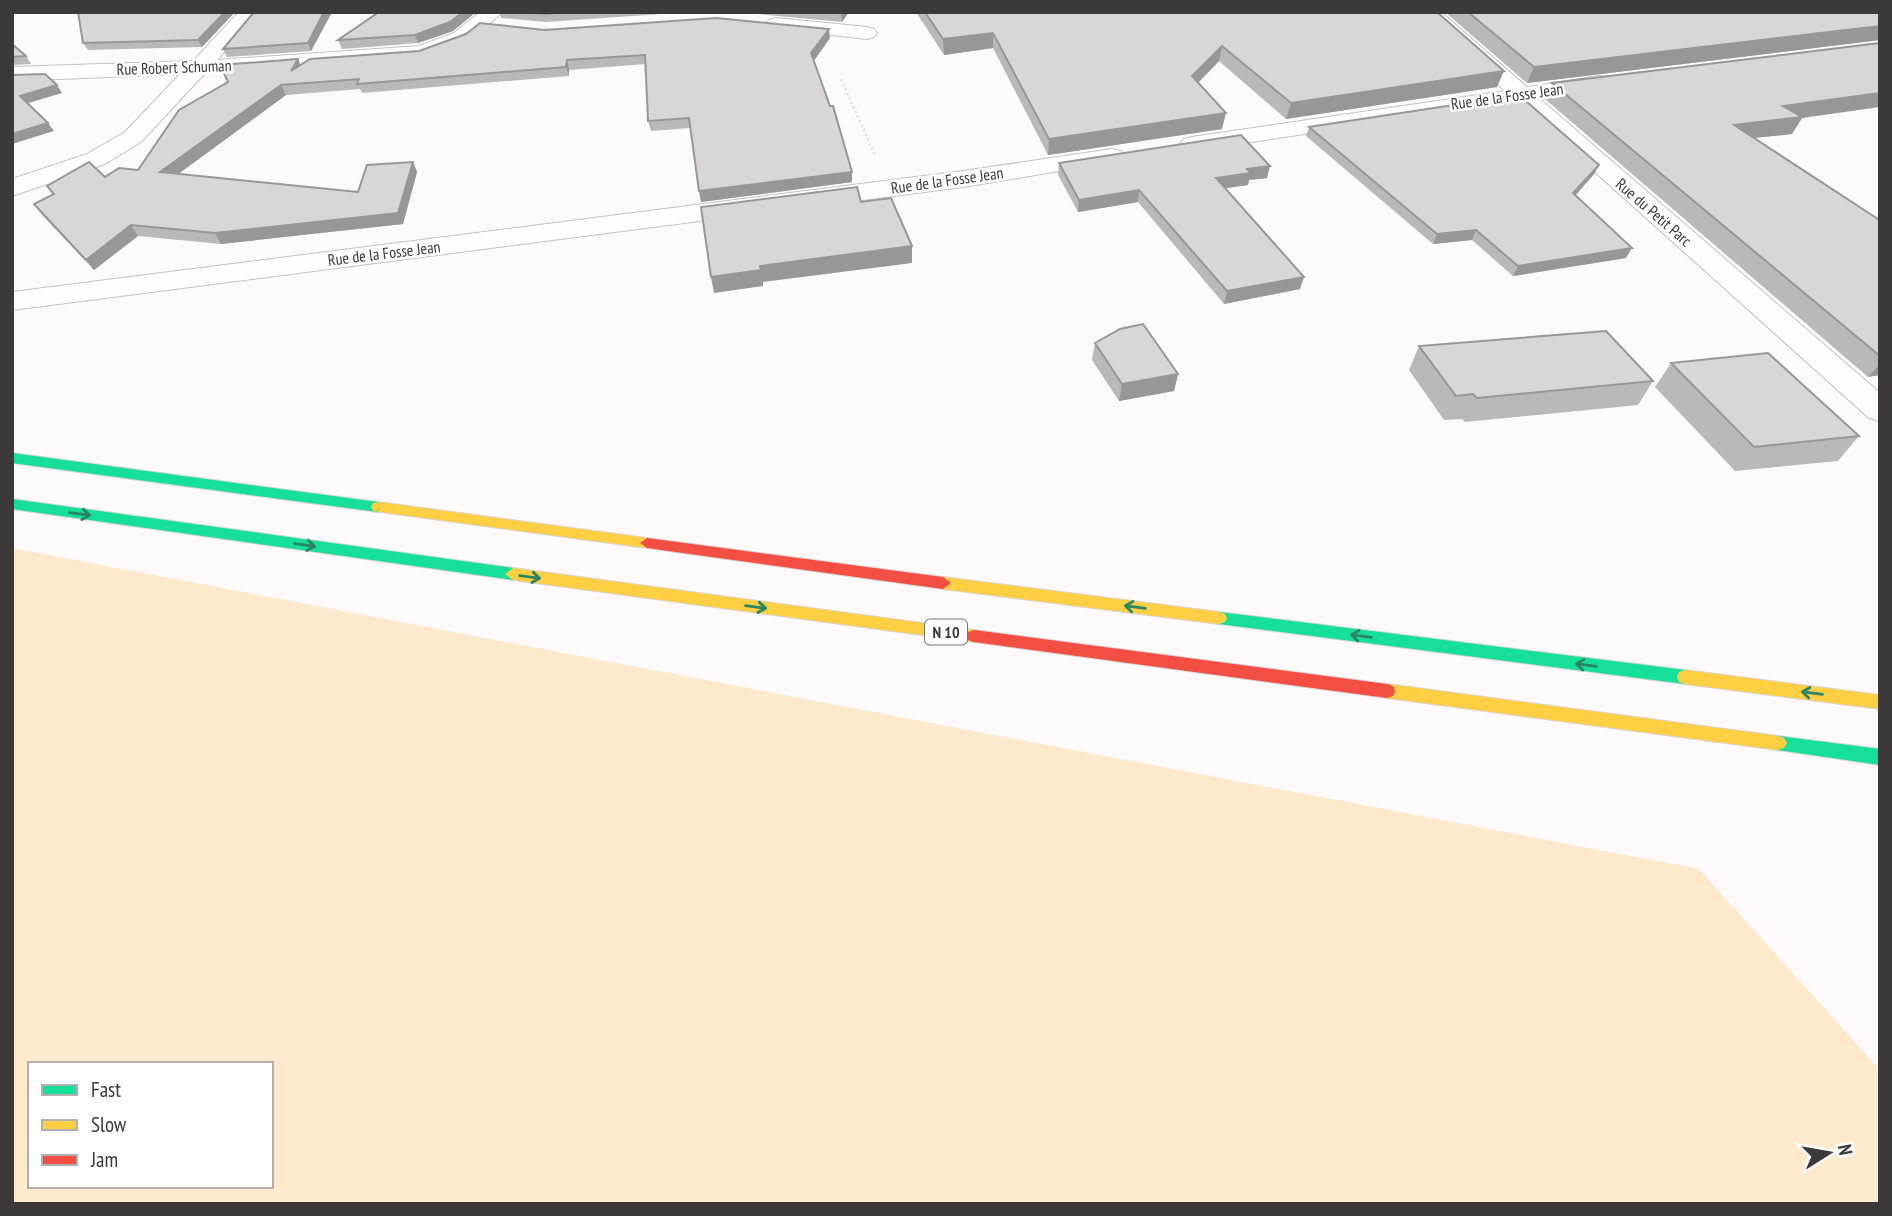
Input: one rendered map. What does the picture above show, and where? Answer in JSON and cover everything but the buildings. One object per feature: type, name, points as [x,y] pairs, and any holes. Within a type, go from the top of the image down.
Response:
[{"type":"main road","points":[[12,458],[976,587],[1880,702]]},
{"type":"main road","name":"N 10","points":[[12,504],[586,584],[1880,757]]},
{"type":"street","points":[[12,188],[96,159],[133,137],[250,12]]},
{"type":"street","name":"Rue du Petit Parc","points":[[1429,12],[1880,411]]},
{"type":"street","points":[[485,18],[510,28]]},
{"type":"street","name":"Rue Robert Schuman","points":[[12,74],[202,66],[422,52],[450,43],[485,18]]},
{"type":"street","points":[[758,23],[867,33]]},
{"type":"street","name":"Rue de la Fosse Jean","points":[[1170,147],[1519,93],[1624,80]]},
{"type":"street","name":"Rue de la Fosse Jean","points":[[12,301],[889,188],[1142,151]]},
{"type":"path","points":[[841,79],[889,188]]},
{"type":"shaded area","points":[[12,548],[1699,869],[1880,1070],[1880,1204],[12,1204]]},
{"type":"traffic: fast","points":[[12,458],[378,507]]},
{"type":"traffic: fast","points":[[12,504],[513,574]]},
{"type":"traffic: fast","points":[[1219,618],[1685,677]]},
{"type":"traffic: fast","points":[[1778,743],[1880,757]]},
{"type":"traffic: slow","points":[[378,507],[647,543]]},
{"type":"traffic: slow","points":[[513,574],[974,636]]},
{"type":"traffic: slow","points":[[943,583],[1219,618]]},
{"type":"traffic: slow","points":[[1685,677],[1880,702]]},
{"type":"traffic: slow","points":[[1387,691],[1778,743]]},
{"type":"traffic: jam","points":[[647,543],[943,583]]},
{"type":"traffic: jam","points":[[974,636],[1387,691]]}]
